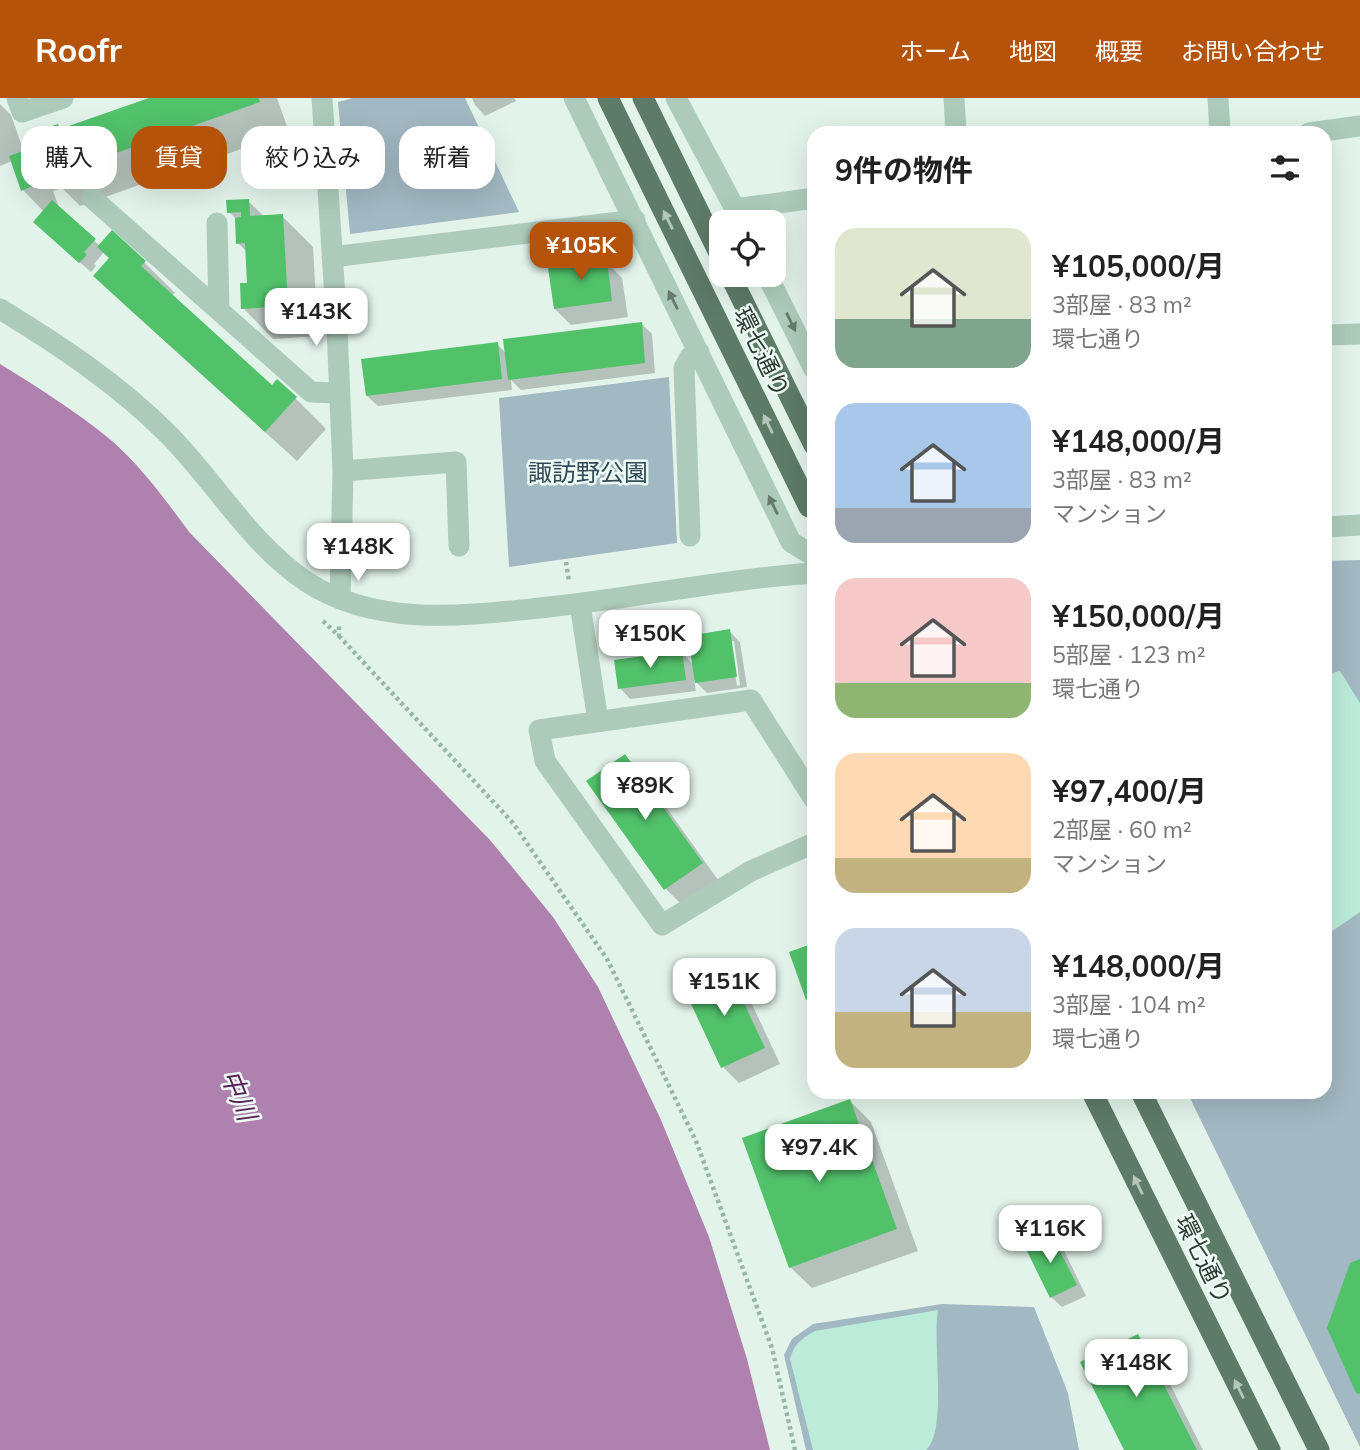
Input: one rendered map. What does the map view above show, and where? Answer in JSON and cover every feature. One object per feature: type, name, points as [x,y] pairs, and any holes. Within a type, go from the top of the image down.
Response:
[{"type":"main road","name":"環七通り","points":[[608,98],[807,502]]},
{"type":"main road","points":[[643,98],[709,233]]},
{"type":"main road","name":"環七通り","points":[[736,287],[807,431]]},
{"type":"main road","name":"環七通り","points":[[1095,1099],[1269,1450]]},
{"type":"main road","name":"環七通り","points":[[1144,1099],[1319,1450]]},
{"type":"street","points":[[17,98],[22,112],[64,98]]},
{"type":"street","points":[[321,98],[343,471],[340,599]]},
{"type":"street","points":[[574,98],[791,542],[807,552]]},
{"type":"street","points":[[676,98],[735,210]]},
{"type":"street","points":[[954,98],[956,126]]},
{"type":"street","points":[[1218,98],[1220,126]]},
{"type":"street","points":[[1332,130],[1360,126]]},
{"type":"street","points":[[92,198],[312,392],[339,393]]},
{"type":"street","points":[[763,210],[807,200]]},
{"type":"street","points":[[332,257],[635,220]]},
{"type":"street","points":[[217,223],[219,310]]},
{"type":"street","points":[[773,287],[807,355]]},
{"type":"street","points":[[0,309],[83,362],[124,393],[171,437],[245,524],[284,564],[308,582],[340,599],[362,606],[409,614],[470,613],[580,604],[777,575],[807,573]]},
{"type":"street","points":[[1332,335],[1360,334]]},
{"type":"street","points":[[690,536],[684,368],[690,357],[699,352]]},
{"type":"street","points":[[343,471],[456,462],[460,546]]},
{"type":"street","points":[[1332,527],[1360,525]]},
{"type":"street","points":[[580,604],[598,721]]},
{"type":"street","points":[[807,788],[751,700],[539,730],[545,761],[662,925],[751,871],[807,846]]},
{"type":"path","points":[[566,562],[570,584]]},
{"type":"path","points":[[339,636],[513,823],[607,958],[696,1141],[772,1348],[795,1450]]},
{"type":"green space","points":[[353,98],[465,98],[478,126],[399,126],[399,189],[495,189],[495,161],[519,212],[350,234],[346,189],[385,189],[385,126],[340,126],[338,102]]},
{"type":"green space","name":"諏訪野公園","points":[[669,377],[677,543],[509,567],[499,398]]},
{"type":"green space","points":[[1360,560],[1360,1447],[1190,1099],[1332,1099],[1332,561]]},
{"type":"green space","points":[[942,1304],[1034,1307],[1068,1393],[1079,1450],[806,1450],[784,1355],[792,1339],[813,1324]]},
{"type":"sand","points":[[1340,671],[1360,703],[1360,912],[1332,931],[1332,673]]},
{"type":"sand","points":[[938,1310],[938,1406],[933,1440],[926,1450],[813,1450],[790,1359],[799,1342],[815,1331]]},
{"type":"water","name":"中川","points":[[0,364],[71,410],[123,451],[190,533],[490,840],[553,917],[598,987],[661,1120],[709,1237],[747,1359],[770,1450],[0,1450]]},
{"type":"building","points":[[149,98],[259,98],[260,102],[192,126],[131,126],[131,148],[117,153],[117,126],[69,126]]},
{"type":"building","points":[[21,152],[21,189],[26,189],[21,191],[9,156]]},
{"type":"building","points":[[249,199],[250,216],[283,214],[288,306],[241,309],[240,283],[247,283],[245,243],[236,244],[235,218],[241,217],[241,212],[227,213],[226,200]]},
{"type":"building","points":[[52,200],[96,239],[84,252],[87,255],[79,263],[33,222]]},
{"type":"building","points":[[112,230],[146,261],[141,266],[272,385],[277,379],[297,397],[265,432],[93,276],[109,258],[97,247]]},
{"type":"building","points":[[598,252],[599,261],[607,260],[612,301],[554,309],[548,268],[572,265],[571,256]]},
{"type":"building","points":[[642,322],[645,363],[508,380],[503,339]]},
{"type":"building","points":[[498,342],[502,379],[366,396],[361,359]]},
{"type":"building","points":[[730,629],[737,677],[695,683],[688,636]]},
{"type":"building","points":[[682,651],[686,680],[618,689],[614,660]]},
{"type":"building","points":[[625,754],[703,863],[664,890],[586,781]]},
{"type":"building","points":[[807,946],[806,1000],[789,952]]},
{"type":"building","points":[[728,969],[765,1048],[721,1068],[684,989]]},
{"type":"building","points":[[850,1099],[897,1229],[789,1268],[742,1138]]},
{"type":"building","points":[[1050,1231],[1077,1285],[1050,1298],[1024,1245]]},
{"type":"building","points":[[1360,1259],[1360,1394],[1356,1393],[1327,1328],[1350,1263]]},
{"type":"building","points":[[1138,1334],[1197,1450],[1124,1450],[1080,1362]]}]
